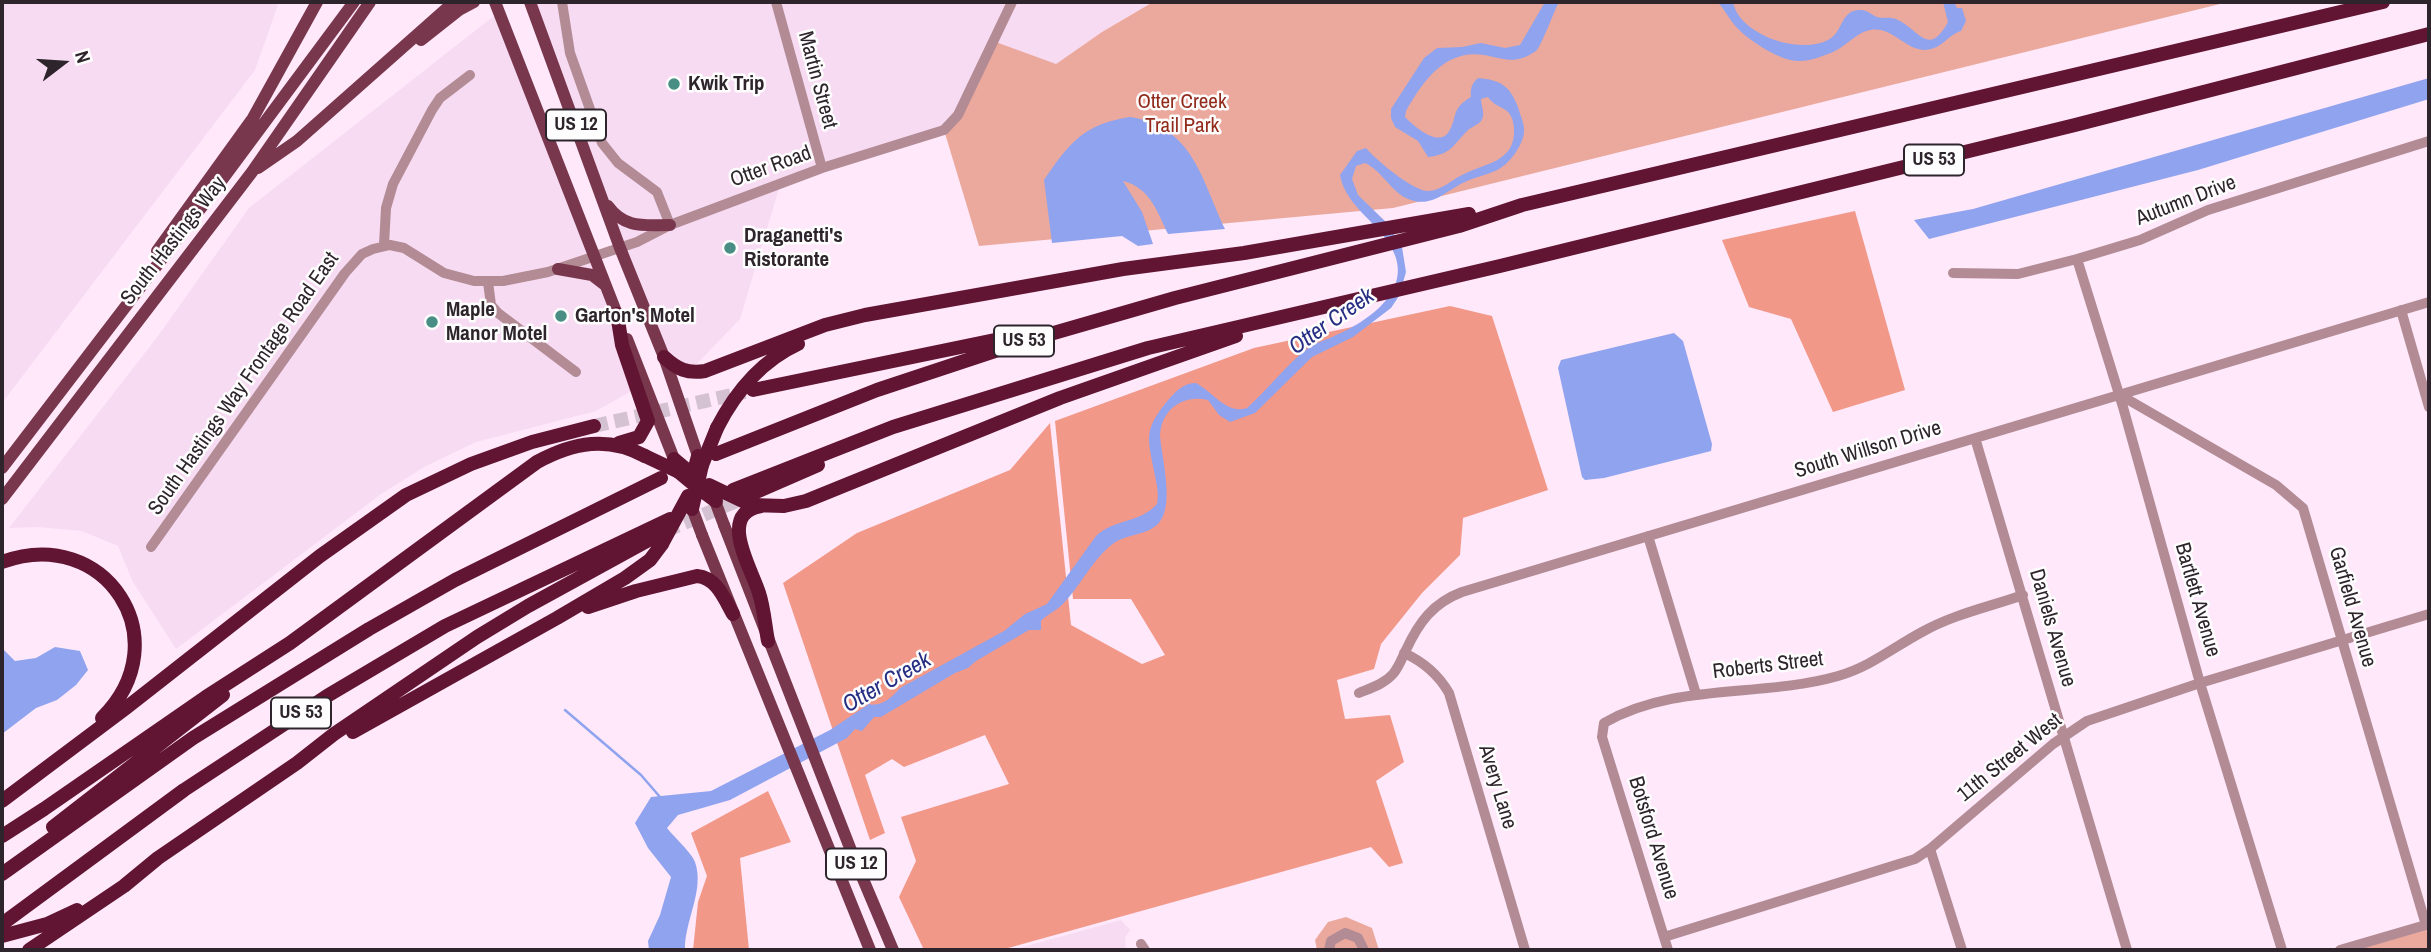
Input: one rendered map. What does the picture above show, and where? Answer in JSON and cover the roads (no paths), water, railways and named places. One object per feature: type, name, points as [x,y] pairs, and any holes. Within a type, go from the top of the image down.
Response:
[{"type":"highway","name":"US 53","points":[[716,454],[877,390],[1079,324],[1522,205],[2383,2]]},
{"type":"highway","name":"US 53","points":[[733,490],[822,453],[957,405],[1148,348],[2048,132],[2429,34]]},
{"type":"highway","points":[[664,357],[674,367],[687,372],[705,371],[825,325],[892,310],[1123,269],[1460,221]]},
{"type":"highway","points":[[615,444],[693,479],[754,502],[784,506],[806,501],[1128,372],[1324,307]]},
{"type":"highway","points":[[297,763],[557,618],[642,567],[656,553],[717,428],[737,394],[755,373],[778,355],[824,333],[892,310]]},
{"type":"highway","points":[[2,872],[71,812],[290,643],[537,462],[573,447],[629,442],[639,437],[648,421],[625,355],[617,314]]},
{"type":"highway","points":[[753,390],[1079,324]]},
{"type":"highway","points":[[768,641],[759,592],[738,534],[739,522],[745,512],[754,502],[858,446],[957,405]]},
{"type":"highway","points":[[2,801],[127,708],[320,556],[406,495],[471,464],[532,442],[594,426]]},
{"type":"highway","name":"US 53","points":[[2,872],[193,738],[369,629],[455,580],[662,478]]},
{"type":"highway","points":[[693,479],[716,501]]},
{"type":"highway","name":"US 53","points":[[2,924],[184,790],[327,696],[445,626],[666,532]]},
{"type":"highway","points":[[29,950],[492,627],[666,532]]},
{"type":"highway","points":[[2,562],[44,554],[79,561],[96,571],[111,585],[128,612],[135,643],[129,680],[117,701],[77,744]]},
{"type":"highway","points":[[557,618],[636,591],[697,576],[715,584],[733,614]]},
{"type":"highway","points":[[2,836],[206,696],[290,643]]},
{"type":"highway","points":[[2,936],[47,924],[79,909],[114,884],[158,859]]},
{"type":"main road","points":[[138,289],[155,253],[253,118],[317,2]]},
{"type":"main road","name":"South Hastings Way","points":[[2,468],[354,2]]},
{"type":"main road","name":"South Hastings Way","points":[[2,499],[252,172],[370,2]]},
{"type":"main road","points":[[252,172],[297,141],[454,2]]},
{"type":"main road","points":[[386,64],[474,2]]},
{"type":"main road","name":"US 12","points":[[495,2],[668,444],[693,479]]},
{"type":"main road","name":"US 12","points":[[533,5],[690,433],[693,479],[702,535],[870,950]]},
{"type":"main road","points":[[603,198],[617,217],[625,222],[634,225],[670,225]]},
{"type":"main road","points":[[558,269],[592,275],[607,287]]},
{"type":"main road","name":"US 12","points":[[716,501],[768,641],[893,950]]},
{"type":"street","points":[[562,2],[570,53],[602,143],[618,163],[657,192],[670,225]]},
{"type":"street","name":"Martin Street","points":[[776,2],[822,169]]},
{"type":"street","name":"Otter Road","points":[[384,245],[404,248],[430,266],[452,275],[488,282],[518,279],[595,257],[670,225],[822,169],[944,130],[958,114],[1012,2]]},
{"type":"street","points":[[384,245],[386,208],[393,184],[436,104],[449,90],[470,75]]},
{"type":"street","name":"Autumn Drive","points":[[1953,273],[2018,274],[2077,259],[2140,240],[2208,209],[2429,141]]},
{"type":"street","name":"South Hastings Way Frontage Road East","points":[[152,548],[351,264],[368,251],[384,245]]},
{"type":"street","name":"Bartlett Avenue","points":[[2077,259],[2120,395],[2200,683],[2282,950]]},
{"type":"street","points":[[488,282],[491,305],[498,313],[576,372]]},
{"type":"street","name":"South Willson Drive","points":[[1359,693],[1385,681],[1399,666],[1416,627],[1440,602],[1451,597],[2429,302]]},
{"type":"street","points":[[2401,310],[2429,407]]},
{"type":"street","name":"Garfield Avenue","points":[[2120,395],[2276,485],[2303,508],[2427,924]]},
{"type":"street","name":"Daniels Avenue","points":[[1975,438],[2126,950]]},
{"type":"street","points":[[1648,536],[1696,694]]},
{"type":"street","name":"Roberts Street","points":[[1602,737],[1604,723],[1624,712],[1696,694],[1782,687],[1839,676],[1865,666],[1951,618],[2023,595]]},
{"type":"street","name":"11th Street West","points":[[1664,937],[1915,859],[2087,721],[2200,683],[2429,614]]},
{"type":"street","name":"Avery Lane","points":[[1404,653],[1430,670],[1449,693],[1525,950]]},
{"type":"street","name":"Botsford Avenue","points":[[1602,737],[1668,950]]},
{"type":"street","points":[[1930,849],[1962,950]]},
{"type":"street","points":[[2340,950],[2427,924]]},
{"type":"street","points":[[1329,950],[1331,941],[1345,933],[1358,938],[1364,950]]},
{"type":"water","points":[[1545,2],[1559,2],[1536,51],[1516,59],[1470,54],[1447,62],[1428,79],[1406,111],[1405,117],[1419,129],[1438,138],[1443,137],[1451,128],[1460,106],[1471,97],[1472,86],[1478,78],[1504,85],[1515,100],[1524,130],[1517,150],[1505,165],[1465,182],[1437,198],[1423,202],[1400,195],[1365,163],[1356,166],[1352,179],[1358,195],[1387,223],[1402,247],[1406,272],[1399,296],[1391,308],[1353,337],[1312,357],[1255,413],[1230,422],[1219,415],[1208,400],[1190,399],[1175,406],[1164,419],[1160,436],[1167,498],[1163,516],[1154,527],[1120,540],[1106,549],[1062,605],[1041,621],[1041,630],[1029,630],[881,717],[874,717],[862,731],[855,729],[847,738],[730,800],[678,815],[667,828],[693,858],[698,884],[685,950],[649,950],[648,941],[660,915],[671,877],[648,848],[635,823],[651,797],[711,791],[830,730],[869,704],[874,705],[886,700],[900,688],[1004,631],[1025,614],[1047,604],[1096,536],[1111,526],[1143,515],[1157,504],[1158,490],[1149,435],[1154,419],[1178,390],[1196,383],[1227,406],[1247,408],[1308,348],[1357,324],[1381,306],[1396,282],[1398,268],[1394,253],[1381,233],[1349,197],[1340,175],[1357,151],[1366,148],[1404,181],[1421,190],[1432,191],[1504,155],[1513,140],[1513,120],[1507,111],[1488,97],[1481,99],[1483,116],[1480,122],[1447,151],[1428,157],[1418,141],[1395,127],[1391,109],[1424,58],[1437,48],[1481,43],[1505,48],[1520,45]]},
{"type":"water","points":[[1717,2],[1733,2],[1746,24],[1758,32],[1772,39],[1802,45],[1828,40],[1855,10],[1895,19],[1930,40],[1941,32],[1948,22],[1943,2],[1954,2],[1957,8],[1962,8],[1966,21],[1961,31],[1930,49],[1917,49],[1885,31],[1870,30],[1833,52],[1811,60],[1797,61],[1781,57],[1753,41],[1738,29]]},
{"type":"water","points":[[2429,78],[2429,99],[2198,170],[1929,239],[1914,220],[1973,209]]},
{"type":"water","points":[[1130,117],[1151,123],[1181,143],[1201,174],[1225,229],[1168,234],[1146,195],[1132,184],[1123,181],[1142,212],[1153,244],[1138,246],[1122,236],[1052,243],[1044,180],[1079,137],[1101,125]]},
{"type":"water","points":[[1674,333],[1683,341],[1712,444],[1711,451],[1604,478],[1585,480],[1582,477],[1558,368],[1561,360]]},
{"type":"water","points":[[55,647],[80,651],[88,670],[76,685],[57,700],[36,708],[2,734],[2,648],[15,661],[36,658]]},
{"type":"waterway","points":[[565,710],[641,775],[660,797]]},
{"type":"tunnel","points":[[594,426],[745,392]]},
{"type":"tunnel","points":[[665,531],[746,497]]},
{"type":"place","name":"Kwik Trip","points":[[674,84]]},
{"type":"place","name":"Draganetti's Ristorante","points":[[730,248]]},
{"type":"place","name":"Garton's Motel","points":[[561,316]]},
{"type":"place","name":"Maple Manor Motel","points":[[432,322]]},
{"type":"park label","name":"Otter Creek Trail Park","points":[[1182,114]]},
{"type":"water label","name":"Otter Creek","points":[[1332,322]]},
{"type":"water label","name":"Otter Creek","points":[[887,683]]}]
